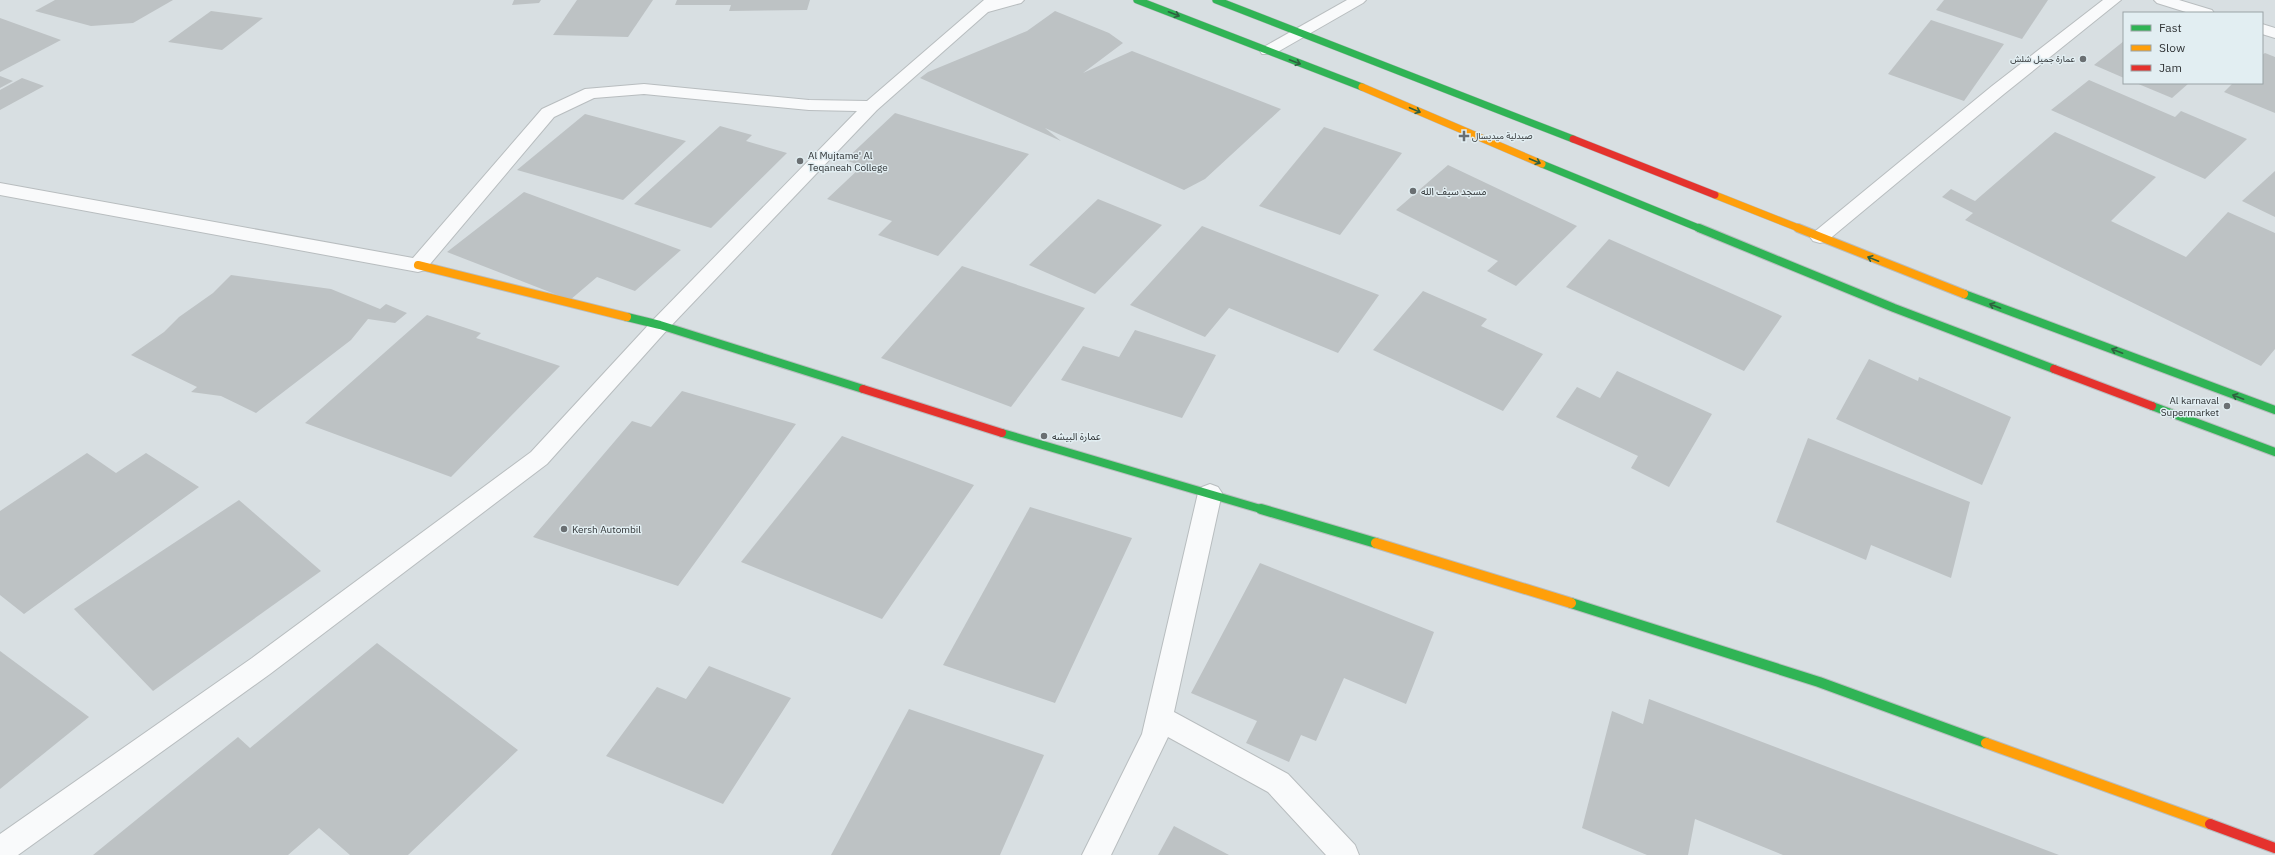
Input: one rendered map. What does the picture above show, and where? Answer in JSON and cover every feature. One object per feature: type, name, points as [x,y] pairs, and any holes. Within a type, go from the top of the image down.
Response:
[{"type":"main road","points":[[1138,0],[1363,88],[1607,191],[1894,308],[2275,452]]},
{"type":"main road","points":[[1216,0],[1428,81],[1922,278],[2275,410]]},
{"type":"main road","points":[[418,265],[660,325],[966,422],[1493,578],[1819,682],[2275,848]]},
{"type":"street","points":[[0,850],[260,666],[539,458],[660,325],[871,106],[989,4],[1016,0]]},
{"type":"street","points":[[1268,51],[1358,0]]},
{"type":"street","points":[[1820,237],[1998,90],[2112,0]]},
{"type":"street","points":[[2162,0],[2203,12]]},
{"type":"street","points":[[2263,29],[2275,33]]},
{"type":"street","points":[[0,190],[418,265],[548,113],[592,93],[644,89],[810,105],[871,106]]},
{"type":"street","points":[[1096,855],[1154,736],[1210,493]]},
{"type":"street","points":[[1159,718],[1278,783],[1344,855]]},
{"type":"building","points":[[55,0],[173,0],[133,23],[91,26],[35,11]]},
{"type":"building","points":[[514,0],[541,0],[539,3],[512,5]]},
{"type":"building","points":[[577,0],[653,0],[628,37],[553,35]]},
{"type":"building","points":[[677,0],[810,0],[807,10],[729,11],[731,5],[675,5]]},
{"type":"building","points":[[1944,0],[2048,0],[2022,39],[1936,10]]},
{"type":"building","points":[[211,11],[263,18],[222,50],[168,42]]},
{"type":"building","points":[[1055,11],[1109,33],[1123,43],[1083,73],[1132,51],[1281,109],[1205,179],[1184,190],[1045,128],[1061,141],[920,78],[928,72],[1027,31]]},
{"type":"building","points":[[0,18],[61,40],[0,72]]},
{"type":"building","points":[[1931,20],[2004,44],[1964,101],[1888,74]]},
{"type":"building","points":[[2123,42],[2123,78],[2094,65]]},
{"type":"building","points":[[2265,53],[2275,57],[2275,113],[2224,92],[2232,84],[2263,84],[2263,54]]},
{"type":"building","points":[[0,76],[13,81],[0,88]]},
{"type":"building","points":[[22,78],[44,86],[0,110],[0,90]]},
{"type":"building","points":[[2089,80],[2175,117],[2181,111],[2247,139],[2205,179],[2051,110]]},
{"type":"building","points":[[2138,84],[2188,84],[2172,98]]},
{"type":"building","points":[[895,113],[1029,154],[938,256],[878,235],[892,221],[827,199],[862,166],[845,160]]},
{"type":"building","points":[[585,114],[686,141],[623,200],[517,170]]},
{"type":"building","points":[[720,126],[752,135],[746,141],[787,153],[711,228],[634,204]]},
{"type":"building","points":[[1324,127],[1402,153],[1340,235],[1259,206]]},
{"type":"building","points":[[2055,132],[2156,177],[2111,221],[2186,257],[2228,212],[2275,233],[2275,349],[2261,366],[1965,220],[1973,213],[1942,197],[1951,189],[1975,201]]},
{"type":"building","points":[[1448,165],[1577,226],[1516,286],[1487,271],[1498,261],[1396,210]]},
{"type":"building","points":[[2275,171],[2275,217],[2242,201]]},
{"type":"building","points":[[524,192],[681,250],[635,291],[597,277],[570,300],[447,252]]},
{"type":"building","points":[[1098,199],[1162,225],[1095,294],[1029,265]]},
{"type":"building","points":[[1202,226],[1379,295],[1338,353],[1229,308],[1205,337],[1130,305]]},
{"type":"building","points":[[1609,239],[1782,316],[1744,371],[1566,287]]},
{"type":"building","points":[[962,266],[1085,308],[1011,407],[881,358]]},
{"type":"building","points":[[231,275],[331,289],[380,309],[386,304],[407,313],[395,323],[368,319],[351,340],[256,413],[221,396],[191,392],[197,387],[131,355],[164,332],[179,317],[213,293]]},
{"type":"building","points":[[1423,291],[1487,319],[1481,326],[1543,354],[1503,411],[1373,350]]},
{"type":"building","points":[[427,315],[481,333],[476,338],[560,366],[451,477],[305,423]]},
{"type":"building","points":[[1135,330],[1216,355],[1182,418],[1061,380],[1083,346],[1119,357]]},
{"type":"building","points":[[1869,359],[1918,381],[1919,377],[2011,417],[1982,485],[1836,419]]},
{"type":"building","points":[[1617,371],[1712,414],[1669,487],[1631,468],[1638,456],[1556,417],[1577,387],[1600,398]]},
{"type":"building","points":[[682,391],[796,424],[678,586],[533,537],[632,421],[651,427]]},
{"type":"building","points":[[842,436],[974,485],[882,619],[741,562]]},
{"type":"building","points":[[1808,438],[1970,502],[1951,578],[1871,545],[1866,560],[1776,522]]},
{"type":"building","points":[[87,453],[116,473],[146,453],[199,487],[24,614],[0,595],[0,511]]},
{"type":"building","points":[[239,500],[321,571],[153,691],[74,609]]},
{"type":"building","points":[[1030,507],[1132,538],[1055,703],[943,665]]},
{"type":"building","points":[[1260,563],[1434,632],[1406,704],[1344,678],[1316,741],[1301,735],[1289,762],[1246,743],[1257,721],[1191,693]]},
{"type":"building","points":[[377,643],[518,750],[408,855],[350,855],[319,828],[288,855],[93,855],[238,737],[250,748]]},
{"type":"building","points":[[0,651],[89,717],[0,789]]},
{"type":"building","points":[[709,666],[791,698],[723,804],[606,756],[657,687],[686,699]]},
{"type":"building","points":[[1649,699],[2059,855],[1783,855],[1695,819],[1688,855],[1647,855],[1582,828],[1612,711],[1643,724]]},
{"type":"building","points":[[909,709],[1044,755],[1000,855],[831,855]]},
{"type":"building","points":[[1174,826],[1229,855],[1158,855]]},
{"type":"traffic: fast","points":[[1137,0],[1362,87]]},
{"type":"traffic: fast","points":[[1216,0],[1573,139]]},
{"type":"traffic: fast","points":[[1542,164],[1894,308],[2054,369]]},
{"type":"traffic: fast","points":[[1964,294],[2275,410]]},
{"type":"traffic: fast","points":[[627,317],[660,325],[863,389]]},
{"type":"traffic: fast","points":[[2152,406],[2275,452]]},
{"type":"traffic: fast","points":[[1002,433],[1376,543]]},
{"type":"traffic: fast","points":[[1571,603],[1819,682],[1986,743]]},
{"type":"traffic: slow","points":[[1362,87],[1542,164]]},
{"type":"traffic: slow","points":[[1715,195],[1964,294]]},
{"type":"traffic: slow","points":[[418,265],[627,317]]},
{"type":"traffic: slow","points":[[1376,543],[1571,603]]},
{"type":"traffic: slow","points":[[1986,743],[2210,824]]},
{"type":"traffic: jam","points":[[1573,139],[1715,195]]},
{"type":"traffic: jam","points":[[2054,369],[2152,406]]},
{"type":"traffic: jam","points":[[863,389],[1002,433]]},
{"type":"traffic: jam","points":[[2210,824],[2275,848]]},
{"type":"place","name":"عمارة جميل شلش","points":[[2083,59]]},
{"type":"place","name":"صيدلية ميديسال","points":[[1464,136]]},
{"type":"place","name":"Al Mujtame' Al Teqaneah College","points":[[800,161]]},
{"type":"place","name":"مسجد سيف الله","points":[[1413,191]]},
{"type":"place","name":"Al karnaval Supermarket","points":[[2227,406]]},
{"type":"place","name":"عمارة البيشه","points":[[1044,436]]},
{"type":"place","name":"Kersh Autombil","points":[[564,529]]}]
